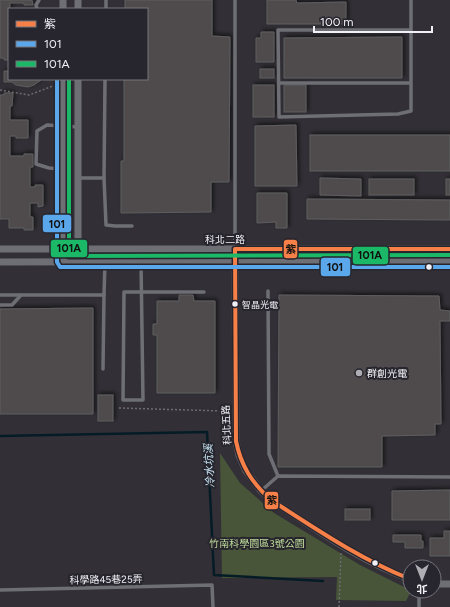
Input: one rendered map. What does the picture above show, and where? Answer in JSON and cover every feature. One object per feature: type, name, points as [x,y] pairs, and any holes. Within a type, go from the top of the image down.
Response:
[{"type":"street","points":[[63,80],[63,262]]},
{"type":"street","points":[[78,80],[78,262]]},
{"type":"street","name":"科北二路","points":[[0,249],[450,249]]},
{"type":"street","name":"科北五路","points":[[235,249],[236,441],[239,455],[246,471],[260,491],[271,500],[361,557],[384,569],[402,576]]},
{"type":"street","points":[[0,262],[450,262]]},
{"type":"lane","points":[[235,0],[235,249]]},
{"type":"lane","points":[[410,30],[278,30],[279,118],[398,114],[411,111],[411,0]]},
{"type":"lane","points":[[105,80],[104,178],[106,225],[132,226]]},
{"type":"lane","points":[[279,83],[410,83]]},
{"type":"lane","points":[[63,168],[49,168],[36,164],[37,130],[47,125],[78,127]]},
{"type":"lane","points":[[78,178],[104,178]]},
{"type":"lane","points":[[103,369],[105,262]]},
{"type":"lane","points":[[141,262],[141,292],[143,400],[123,400],[124,292],[141,292],[204,292]]},
{"type":"lane","points":[[268,291],[269,454],[278,476]]},
{"type":"lane","points":[[0,295],[104,294]]},
{"type":"lane","points":[[0,305],[12,306],[21,295]]},
{"type":"lane","points":[[260,491],[278,476],[450,477]]},
{"type":"lane","name":"科學路45巷25弄","points":[[0,590],[212,585],[213,607]]},
{"type":"path","points":[[0,90],[29,95],[53,86]]},
{"type":"path","points":[[119,408],[223,411]]},
{"type":"path","points":[[339,607],[341,552]]},
{"type":"green space","name":"竹南科學園區3號公園","points":[[220,453],[240,483],[274,513],[360,565],[402,586],[402,599],[407,599],[406,601],[336,600],[337,577],[222,578]]},
{"type":"building","points":[[0,0],[32,0],[33,5],[24,5],[24,3],[10,3],[10,8],[8,8],[8,60],[0,58]]},
{"type":"building","points":[[125,0],[212,0],[212,36],[230,37],[229,182],[211,182],[211,212],[121,213],[121,161],[124,161],[124,80],[148,80],[148,8],[125,8]]},
{"type":"building","points":[[267,0],[296,0],[297,3],[346,2],[346,24],[267,24]]},
{"type":"building","points":[[261,32],[274,32],[274,62],[256,62],[256,38],[261,38]]},
{"type":"building","points":[[402,37],[402,78],[284,78],[284,38]]},
{"type":"building","points":[[260,69],[274,69],[274,78],[260,78]]},
{"type":"building","points":[[4,71],[8,71],[8,80],[41,80],[28,87],[16,85],[12,82],[4,82]]},
{"type":"building","points":[[253,85],[274,85],[274,117],[253,117]]},
{"type":"building","points":[[284,85],[306,85],[306,112],[284,112]]},
{"type":"building","points":[[4,93],[13,93],[12,106],[10,106],[10,120],[28,120],[28,138],[16,138],[16,136],[10,136],[10,156],[24,156],[24,154],[33,154],[33,167],[30,167],[30,187],[35,187],[35,185],[43,185],[43,206],[38,207],[38,203],[30,203],[30,217],[33,217],[33,230],[24,230],[24,228],[9,228],[9,219],[0,219],[0,95],[4,95]]},
{"type":"building","points":[[296,125],[297,186],[255,186],[255,126]]},
{"type":"building","points":[[310,135],[450,135],[450,171],[310,171]]},
{"type":"building","points":[[320,178],[361,179],[361,196],[320,195]]},
{"type":"building","points":[[369,179],[414,179],[414,195],[369,195]]},
{"type":"building","points":[[446,179],[450,179],[450,195],[446,195]]},
{"type":"building","points":[[257,193],[287,193],[287,228],[276,228],[276,222],[257,223]]},
{"type":"building","points":[[307,199],[450,200],[450,220],[307,219]]},
{"type":"building","name":"智晶光電","points":[[179,295],[193,295],[194,301],[215,301],[215,393],[157,393],[157,335],[153,335],[153,324],[157,324],[157,301],[179,301]]},
{"type":"building","name":"群創光電","points":[[279,295],[439,296],[440,310],[450,311],[450,321],[440,321],[441,424],[435,424],[435,435],[382,436],[382,467],[278,467]]},
{"type":"building","points":[[93,308],[93,414],[0,414],[0,309]]},
{"type":"building","points":[[98,395],[113,395],[113,421],[98,421]]},
{"type":"building","points":[[450,490],[450,520],[392,520],[392,491]]},
{"type":"building","points":[[345,509],[370,509],[370,520],[345,520]]},
{"type":"building","points":[[444,531],[450,531],[450,556],[430,556],[430,538],[444,538]]},
{"type":"building","points":[[393,535],[421,535],[423,548],[405,548],[405,542],[393,542]]},
{"type":"waterway","name":"冷水坑溪","points":[[0,436],[207,432],[214,575],[323,581]]},
{"type":"transit line","name":"101","points":[[57,80],[57,262],[60,267],[450,267]]},
{"type":"transit line","name":"101A","points":[[69,80],[69,256],[450,255]]},
{"type":"transit line","name":"紫","points":[[402,575],[356,553],[271,500],[248,474],[236,441],[235,249],[450,249]]},
{"type":"place","name":"智晶光電","points":[[235,304]]},
{"type":"place","name":"群創光電","points":[[359,373]]}]
